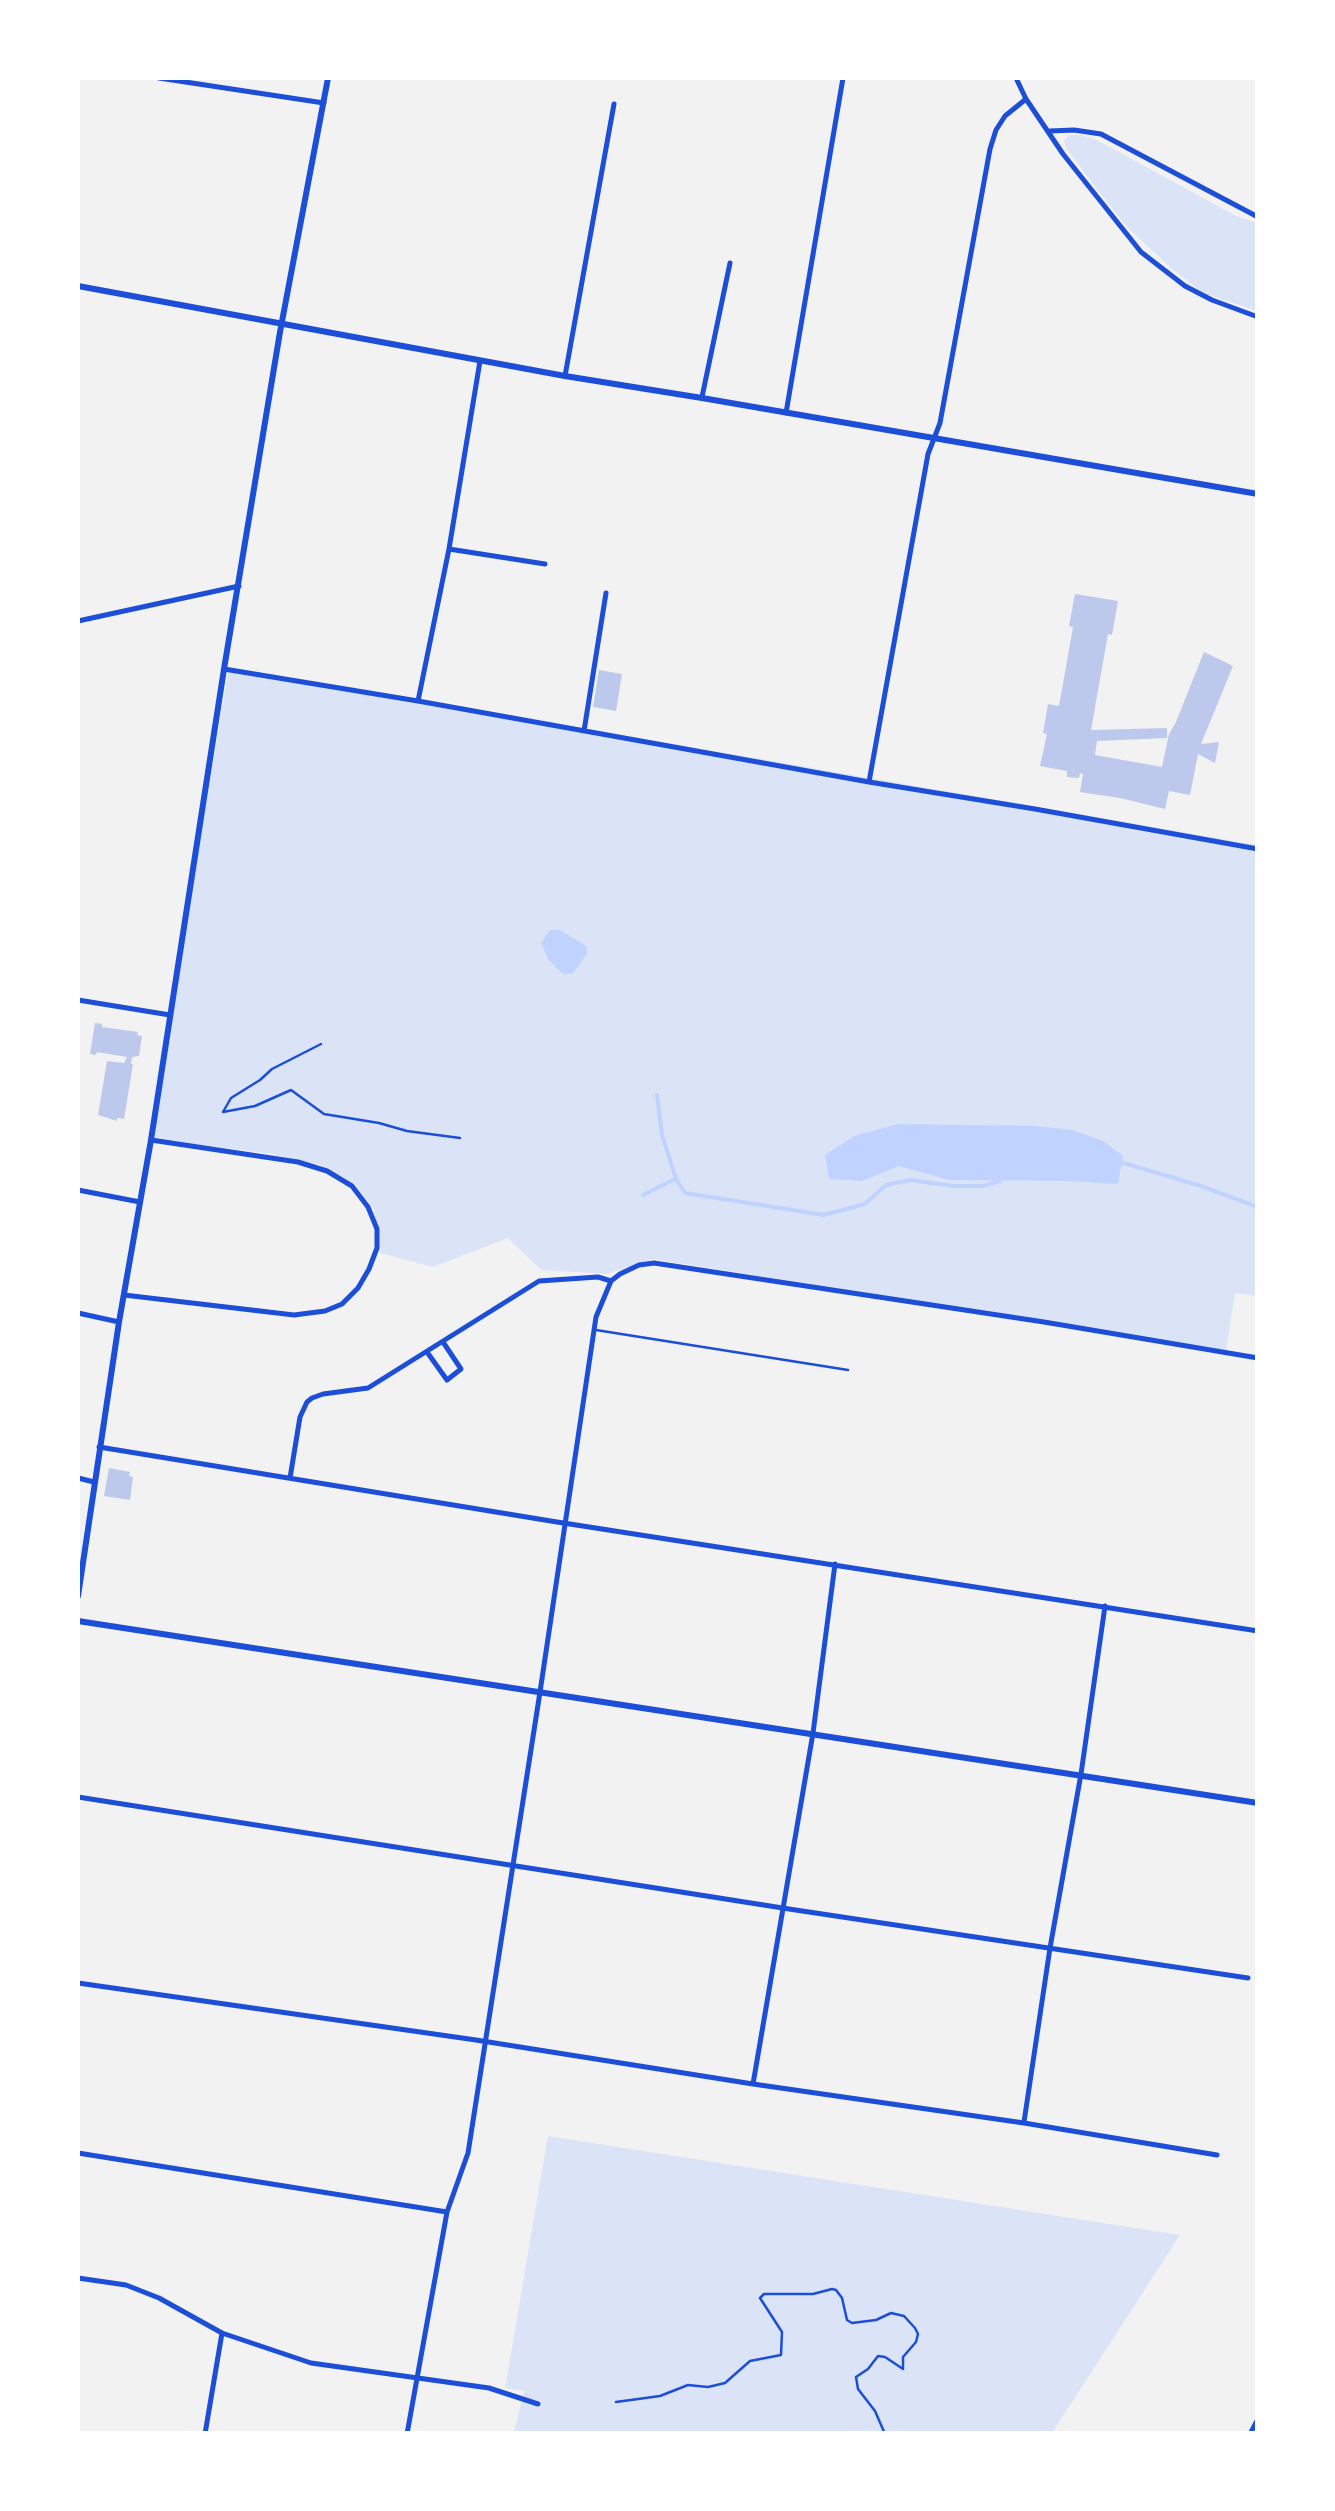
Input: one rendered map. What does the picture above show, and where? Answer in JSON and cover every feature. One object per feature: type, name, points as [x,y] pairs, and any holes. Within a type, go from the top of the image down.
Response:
[{"type":"street","points":[[159,78],[324,103]]},
{"type":"street","points":[[78,1596],[224,669],[328,78]]},
{"type":"street","points":[[786,413],[843,78]]},
{"type":"street","points":[[1016,78],[1063,154],[1152,262],[1185,286],[1258,317]]},
{"type":"street","points":[[869,782],[928,454],[940,423],[990,149],[1005,116],[1026,99]]},
{"type":"street","points":[[564,376],[614,104]]},
{"type":"street","points":[[1050,131],[1101,134],[1258,217]]},
{"type":"street","points":[[702,398],[730,263]]},
{"type":"street","points":[[78,286],[564,376],[1258,494]]},
{"type":"street","points":[[418,701],[449,549],[480,360]]},
{"type":"street","points":[[449,549],[545,564]]},
{"type":"street","points":[[78,622],[239,586]]},
{"type":"street","points":[[584,731],[606,593]]},
{"type":"street","points":[[224,669],[1258,849]]},
{"type":"street","points":[[78,1000],[170,1015]]},
{"type":"street","points":[[124,1295],[294,1316],[325,1311],[342,1304],[358,1288],[377,1248],[376,1229],[368,1207],[352,1186],[327,1171],[298,1162],[150,1140]]},
{"type":"street","points":[[78,1190],[140,1202]]},
{"type":"street","points":[[407,2434],[448,2212],[468,2153],[594,1330],[611,1280],[639,1265],[654,1263],[1258,1358]]},
{"type":"street","points":[[290,1478],[300,1417],[307,1402],[324,1394],[368,1388],[539,1281],[598,1277],[611,1280]]},
{"type":"street","points":[[78,1313],[119,1322]]},
{"type":"street","points":[[427,1352],[446,1380],[461,1369],[442,1342]]},
{"type":"street","points":[[99,1447],[564,1524],[1258,1630]]},
{"type":"street","points":[[78,1478],[94,1482]]},
{"type":"street","points":[[753,2084],[812,1733],[835,1564]]},
{"type":"street","points":[[1024,2123],[1104,1606]]},
{"type":"street","points":[[78,1621],[1258,1802]]},
{"type":"street","points":[[78,1797],[1248,1978]]},
{"type":"street","points":[[78,1983],[484,2041],[1217,2155]]},
{"type":"street","points":[[78,2153],[448,2212]]},
{"type":"street","points":[[78,2278],[126,2285],[222,2332],[311,2364],[489,2388],[538,2404]]},
{"type":"street","points":[[205,2434],[222,2332]]},
{"type":"street","points":[[1250,2434],[1258,2419]]},
{"type":"lane","points":[[594,1330],[848,1370]]},
{"type":"path","points":[[321,1044],[272,1068],[231,1098],[223,1112],[255,1106],[292,1090],[324,1114],[460,1138]]},
{"type":"path","points":[[616,2402],[660,2396],[688,2385],[725,2384],[750,2361],[781,2354],[782,2332],[760,2298],[764,2294],[812,2294],[832,2288],[842,2298],[847,2320],[852,2323],[892,2313],[904,2316],[918,2334],[903,2357],[903,2369],[878,2356],[856,2377],[858,2390],[875,2411],[885,2434]]},
{"type":"shaded area","points":[[1069,135],[1097,140],[1236,216],[1257,223],[1257,311],[1203,293],[1127,227],[1066,148],[1064,140]]},
{"type":"shaded area","points":[[229,667],[1257,845],[1257,1296],[1235,1293],[1226,1350],[653,1259],[607,1274],[541,1270],[508,1238],[433,1267],[380,1253],[374,1210],[354,1183],[321,1165],[272,1154],[155,1139],[163,1062]]},
{"type":"shaded area","points":[[548,2136],[1180,2235],[1052,2433],[514,2433],[524,2391],[505,2388]]},
{"type":"water","points":[[550,930],[560,930],[586,946],[587,954],[573,973],[563,974],[548,959],[541,943]]},
{"type":"water","points":[[898,1124],[1072,1130],[1103,1141],[1123,1156],[1118,1184],[949,1180],[899,1166],[862,1181],[829,1179],[825,1155],[854,1136]]},
{"type":"building","points":[[1075,594],[1118,601],[1112,635],[1108,634],[1091,730],[1167,728],[1167,738],[1097,741],[1095,755],[1162,767],[1169,734],[1204,652],[1233,666],[1201,744],[1219,742],[1215,763],[1198,754],[1190,795],[1169,791],[1165,809],[1080,792],[1083,774],[1079,778],[1067,777],[1067,771],[1040,766],[1048,704],[1059,706]]},
{"type":"building","points":[[599,670],[622,674],[616,711],[593,707]]},
{"type":"building","points":[[95,1023],[142,1036],[139,1056],[132,1057],[124,1119],[117,1121],[98,1115],[107,1061],[124,1063],[127,1057],[90,1054]]},
{"type":"building","points":[[109,1468],[130,1472],[130,1500],[104,1496]]},
{"type":"waterway","points":[[657,1095],[662,1135],[676,1179],[685,1193],[824,1215],[865,1204],[886,1185],[910,1180],[954,1186],[983,1186],[1000,1181]]},
{"type":"waterway","points":[[1120,1162],[1258,1207]]},
{"type":"waterway","points":[[643,1195],[675,1179]]}]
